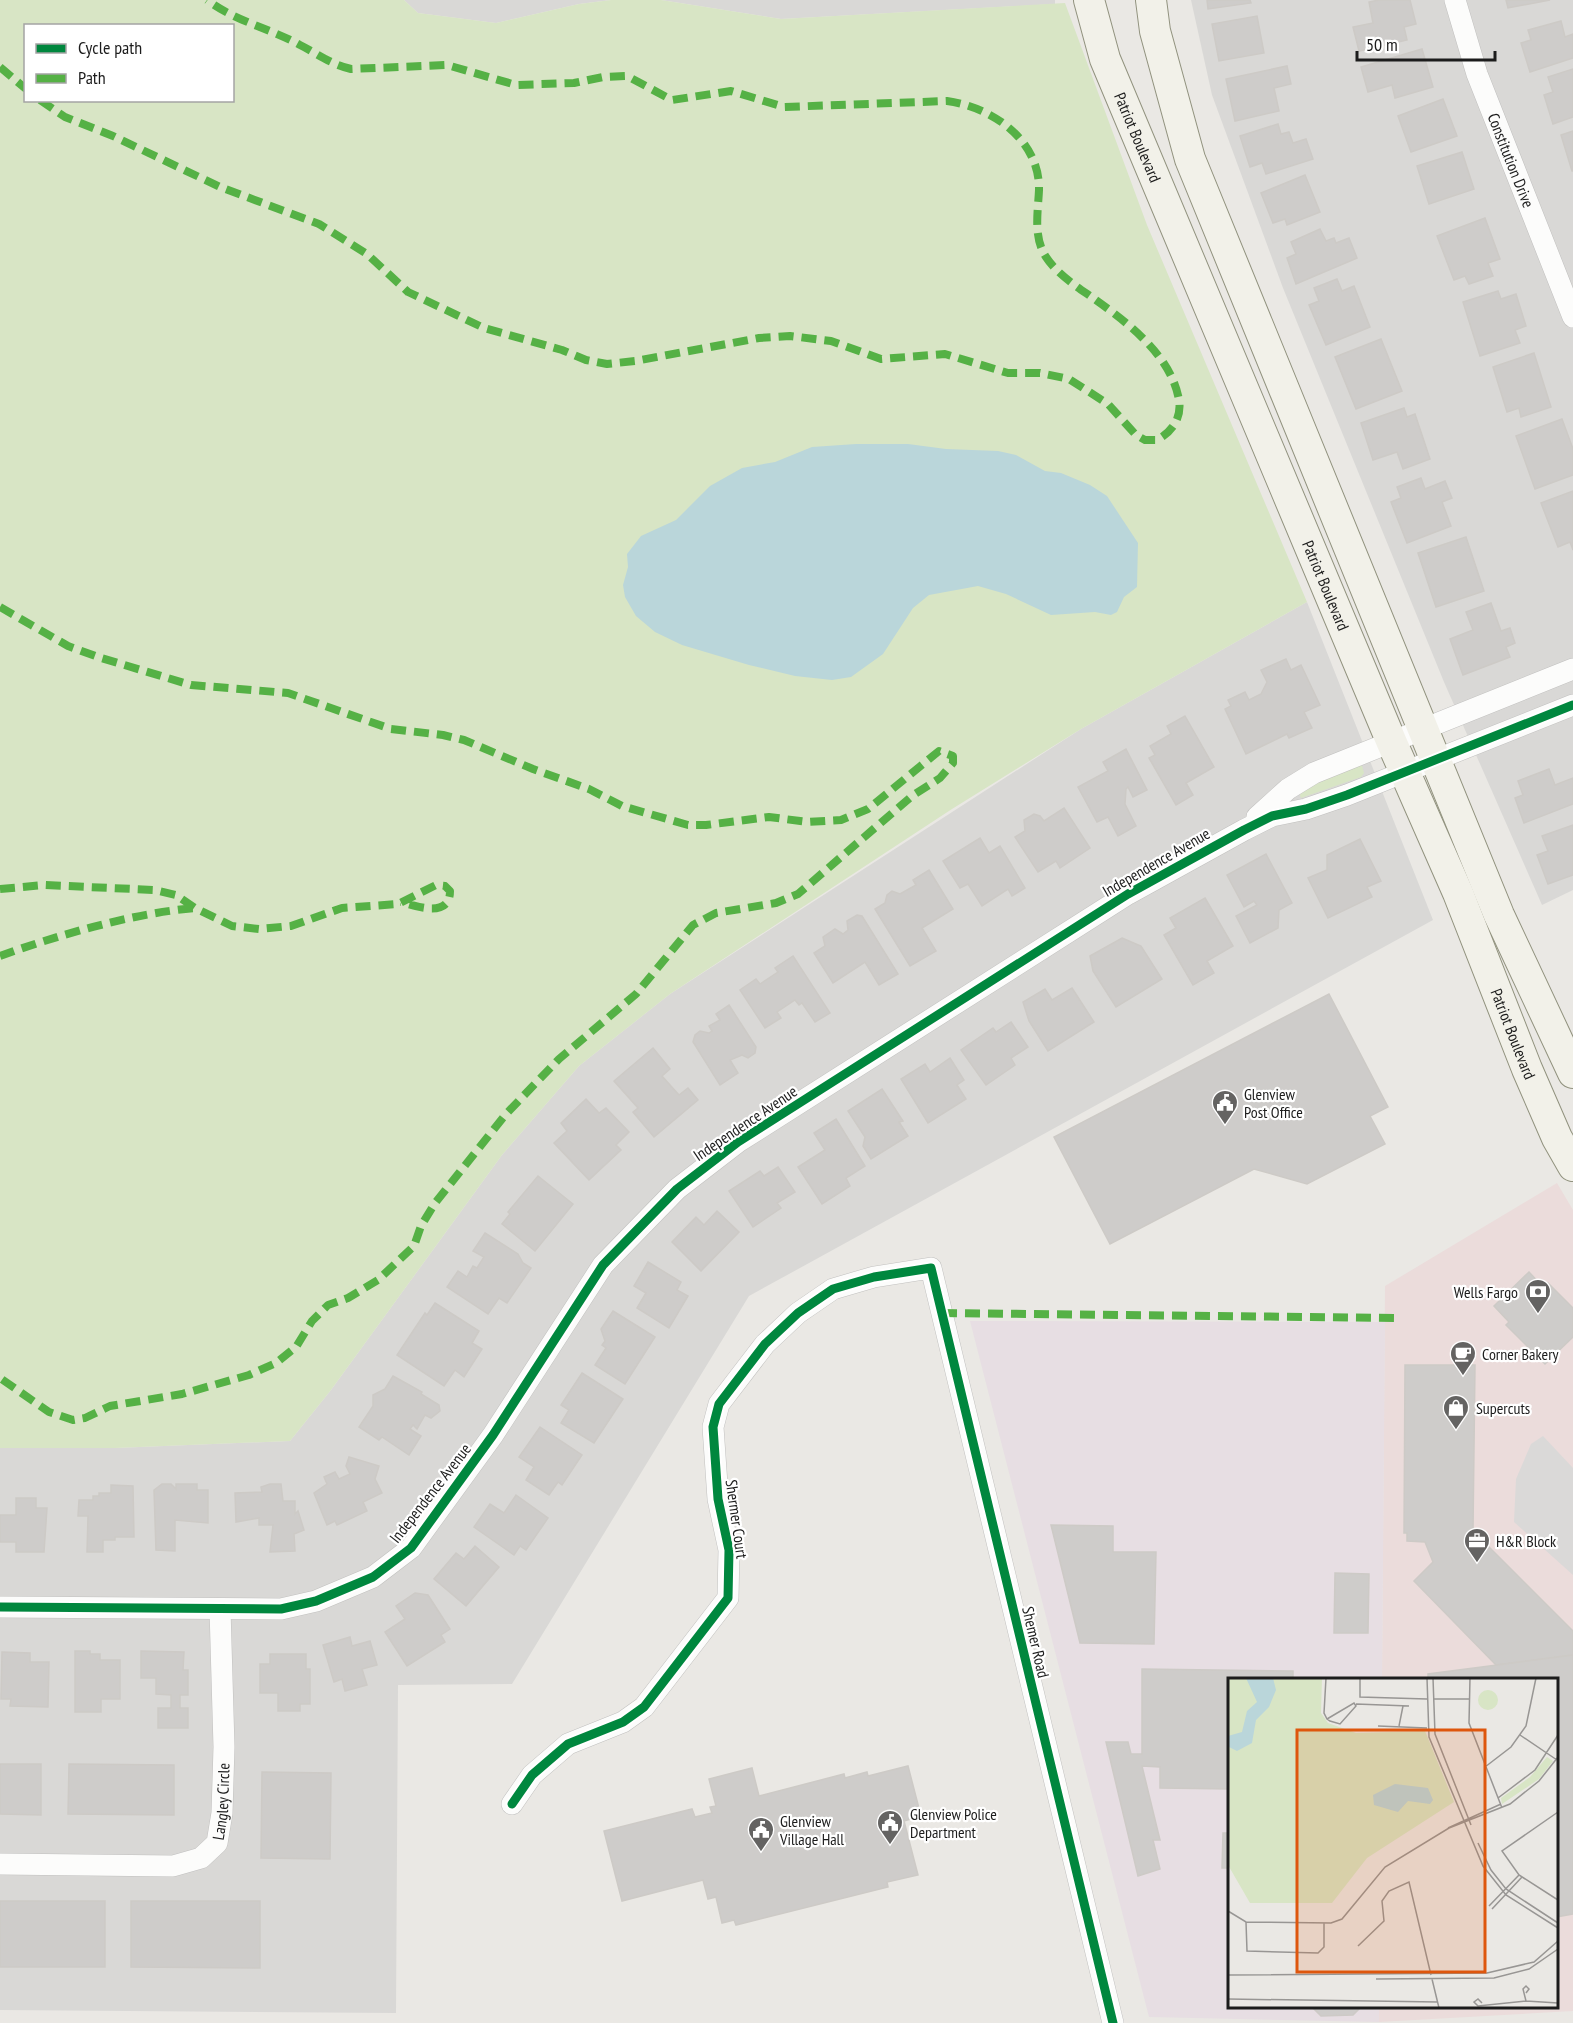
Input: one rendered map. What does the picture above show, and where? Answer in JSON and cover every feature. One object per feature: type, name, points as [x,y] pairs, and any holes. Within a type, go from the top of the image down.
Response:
[{"type":"main road","name":"Patriot Boulevard","points":[[1089,0],[1105,59],[1392,743],[1458,893],[1527,1069],[1557,1138],[1573,1166]]},
{"type":"main road","points":[[1152,0],[1155,31],[1190,159],[1499,915],[1573,1073]]},
{"type":"street","name":"Constitution Drive","points":[[1455,0],[1477,74],[1572,310]]},
{"type":"street","name":"Independence Avenue","points":[[1244,830],[1299,781],[1344,759],[1392,743],[1573,669]]},
{"type":"street","name":"Independence Avenue","points":[[0,1607],[281,1608],[307,1603],[373,1577],[411,1548],[446,1501],[493,1435],[603,1265],[677,1189],[738,1142],[1128,894],[1244,830],[1272,816],[1322,804],[1573,705]]},
{"type":"street","name":"Shermer Court","points":[[512,1804],[532,1775],[568,1744],[623,1722],[644,1707],[728,1598],[729,1550],[718,1499],[713,1427],[718,1404],[765,1344],[798,1313],[833,1289],[874,1277],[931,1268]]},
{"type":"street","name":"Shemer Road","points":[[931,1268],[1113,2023]]},
{"type":"street","name":"Langley Circle","points":[[0,1864],[173,1866],[201,1858],[217,1843],[222,1813],[224,1747],[220,1608]]},
{"type":"shaded area","points":[[404,0],[611,0],[579,4],[496,23],[418,13]]},
{"type":"shaded area","points":[[661,0],[1055,0],[1055,4],[781,19]]},
{"type":"shaded area","points":[[1191,0],[1573,0],[1573,890],[1542,905],[1444,682],[1283,288],[1212,95]]},
{"type":"shaded area","points":[[1307,602],[1433,920],[749,1296],[512,1684],[398,1685],[396,2013],[0,2010],[0,1448],[115,1448],[290,1441],[331,1390],[502,1155],[579,1066],[670,994],[1081,729]]},
{"type":"shaded area","points":[[1557,1183],[1573,1210],[1573,2011],[1379,2022],[1379,2008],[1558,2008],[1558,1678],[1382,1678],[1385,1286]]},
{"type":"shaded area","points":[[970,1321],[1385,1322],[1382,1678],[1228,1678],[1228,2008],[1379,2008],[1379,2022],[1149,2017]]},
{"type":"shaded area","points":[[1543,1436],[1573,1468],[1573,1575],[1514,1522],[1516,1479],[1531,1444]]},
{"type":"green space","points":[[0,0],[404,0],[418,13],[496,23],[579,4],[611,0],[661,0],[781,19],[1065,3],[1147,225],[1307,602],[1081,729],[952,809],[670,994],[579,1066],[502,1155],[331,1390],[290,1441],[115,1448],[0,1448]]},
{"type":"green space","points":[[1361,762],[1364,773],[1361,777],[1301,798],[1297,788]]},
{"type":"water","points":[[908,444],[946,449],[998,451],[1016,455],[1045,471],[1061,473],[1090,485],[1107,496],[1138,543],[1137,587],[1124,597],[1117,612],[1111,615],[1095,612],[1051,615],[1006,594],[978,586],[929,595],[913,608],[883,654],[851,677],[832,680],[795,676],[682,645],[655,632],[636,616],[625,597],[623,585],[628,567],[627,554],[641,536],[676,520],[710,486],[742,468],[775,462],[812,447]]},
{"type":"building","points":[[1207,0],[1250,0],[1251,3],[1208,9]]},
{"type":"building","points":[[1410,0],[1416,24],[1404,27],[1407,40],[1359,51],[1353,27],[1373,23],[1369,2]]},
{"type":"building","points":[[1506,0],[1550,0],[1508,8]]},
{"type":"building","points":[[1257,16],[1264,53],[1219,61],[1212,24]]},
{"type":"building","points":[[1561,21],[1565,37],[1573,34],[1573,58],[1530,72],[1521,43],[1531,40],[1528,30]]},
{"type":"building","points":[[1422,49],[1433,87],[1395,98],[1392,85],[1368,92],[1361,67]]},
{"type":"building","points":[[1287,66],[1291,84],[1274,88],[1279,111],[1235,121],[1226,79]]},
{"type":"building","points":[[1573,69],[1573,117],[1553,124],[1544,95],[1553,92],[1548,77]]},
{"type":"building","points":[[1443,99],[1457,136],[1411,152],[1398,116]]},
{"type":"building","points":[[1278,124],[1281,134],[1289,132],[1293,143],[1306,139],[1313,159],[1266,174],[1262,163],[1250,167],[1240,136]]},
{"type":"building","points":[[1573,131],[1573,171],[1572,171],[1561,135]]},
{"type":"building","points":[[1462,152],[1474,189],[1429,204],[1417,166]]},
{"type":"building","points":[[1305,175],[1320,212],[1287,225],[1285,219],[1273,223],[1261,193]]},
{"type":"building","points":[[1485,218],[1500,259],[1488,263],[1493,276],[1469,284],[1465,276],[1454,280],[1437,236]]},
{"type":"building","points":[[1320,229],[1326,241],[1334,238],[1336,243],[1349,238],[1357,258],[1296,284],[1287,258],[1296,254],[1291,242]]},
{"type":"building","points":[[1337,279],[1342,291],[1354,286],[1370,327],[1326,345],[1309,305],[1319,301],[1314,288]]},
{"type":"building","points":[[1498,291],[1501,299],[1516,294],[1526,326],[1515,330],[1520,343],[1480,356],[1463,302]]},
{"type":"building","points":[[1381,339],[1402,391],[1356,409],[1335,357]]},
{"type":"building","points":[[1534,353],[1551,407],[1521,417],[1519,408],[1507,412],[1493,367]]},
{"type":"building","points":[[1404,408],[1407,417],[1415,414],[1430,459],[1403,469],[1397,452],[1373,460],[1361,423]]},
{"type":"building","points":[[1562,419],[1573,449],[1573,475],[1535,489],[1516,436]]},
{"type":"building","points":[[1421,478],[1425,489],[1445,481],[1452,498],[1442,502],[1451,526],[1407,543],[1391,502],[1401,498],[1397,487]]},
{"type":"building","points":[[1573,491],[1573,550],[1570,542],[1558,547],[1541,503]]},
{"type":"building","points":[[1466,537],[1484,591],[1436,607],[1418,553]]},
{"type":"building","points":[[1491,603],[1501,631],[1510,628],[1515,643],[1506,647],[1510,657],[1463,675],[1450,639],[1473,630],[1466,612]]},
{"type":"building","points":[[1286,659],[1291,670],[1301,665],[1320,705],[1304,712],[1312,728],[1289,738],[1287,734],[1246,754],[1225,709],[1231,706],[1228,700],[1245,692],[1249,700],[1261,694],[1267,682],[1261,670]]},
{"type":"building","points":[[1185,716],[1214,767],[1186,783],[1193,795],[1176,805],[1149,758],[1155,755],[1150,746],[1171,734],[1167,726]]},
{"type":"building","points":[[1126,749],[1147,790],[1133,797],[1128,787],[1126,789],[1125,804],[1136,826],[1118,836],[1108,817],[1097,822],[1078,787],[1108,771],[1103,762]]},
{"type":"building","points":[[1549,769],[1555,785],[1573,778],[1573,804],[1524,823],[1515,798],[1523,795],[1518,781]]},
{"type":"building","points":[[1064,808],[1090,848],[1060,868],[1056,861],[1038,872],[1015,837],[1025,831],[1024,820],[1034,814],[1040,816],[1044,821]]},
{"type":"building","points":[[1573,825],[1573,875],[1548,884],[1537,855],[1548,851],[1542,836]]},
{"type":"building","points":[[980,838],[989,853],[1000,846],[1025,888],[1012,896],[1008,889],[982,906],[968,884],[960,888],[943,861]]},
{"type":"building","points":[[1360,839],[1381,881],[1367,887],[1372,897],[1328,918],[1308,878],[1327,870],[1327,855]]},
{"type":"building","points":[[1266,854],[1292,903],[1279,910],[1278,928],[1250,943],[1236,916],[1257,905],[1254,901],[1244,907],[1227,875]]},
{"type":"building","points":[[929,870],[953,909],[922,928],[936,951],[910,966],[875,909],[885,903],[887,895],[892,891],[900,894],[916,885],[913,880]]},
{"type":"building","points":[[1205,898],[1233,946],[1207,961],[1214,973],[1193,985],[1164,935],[1176,928],[1170,918]]},
{"type":"building","points":[[857,915],[862,916],[898,974],[879,985],[865,962],[833,983],[814,953],[825,946],[823,937],[835,929],[843,934],[848,930],[847,921]]},
{"type":"building","points":[[1122,938],[1141,946],[1162,979],[1116,1007],[1093,971],[1090,956]]},
{"type":"building","points":[[793,956],[830,1013],[815,1022],[802,1003],[799,1005],[795,1000],[777,1012],[781,1018],[765,1028],[740,990],[756,979],[760,984],[778,972],[775,968]]},
{"type":"building","points":[[1072,988],[1094,1022],[1048,1051],[1029,1021],[1023,1002],[1045,989],[1052,1000]]},
{"type":"building","name":"Glenview Post Office","points":[[1329,994],[1388,1107],[1370,1116],[1385,1144],[1307,1184],[1254,1169],[1110,1244],[1054,1137]]},
{"type":"building","points":[[729,1005],[756,1047],[755,1053],[748,1058],[742,1055],[730,1060],[738,1073],[720,1085],[693,1042],[695,1035],[700,1031],[709,1033],[712,1031],[709,1026],[720,1020],[716,1014]]},
{"type":"building","points":[[1011,1022],[1028,1047],[1011,1058],[1015,1065],[986,1085],[961,1050],[993,1028],[996,1032]]},
{"type":"building","points":[[653,1048],[670,1069],[662,1076],[679,1095],[688,1088],[698,1100],[654,1137],[633,1112],[638,1108],[614,1081]]},
{"type":"building","points":[[950,1058],[964,1080],[957,1085],[966,1099],[928,1123],[901,1079],[925,1064],[930,1072]]},
{"type":"building","points":[[882,1089],[903,1121],[899,1122],[908,1136],[871,1159],[863,1146],[865,1137],[848,1111]]},
{"type":"building","points":[[586,1099],[599,1113],[606,1108],[629,1132],[616,1145],[621,1150],[589,1180],[554,1143],[567,1131],[561,1123]]},
{"type":"building","points":[[836,1119],[865,1166],[846,1178],[850,1186],[822,1204],[798,1167],[825,1150],[814,1133]]},
{"type":"building","points":[[778,1167],[795,1192],[777,1203],[781,1208],[753,1227],[729,1191],[760,1171],[764,1176]]},
{"type":"building","points":[[538,1176],[573,1204],[535,1251],[502,1224],[510,1214],[508,1212]]},
{"type":"building","points":[[717,1211],[739,1232],[701,1271],[672,1242],[696,1217],[704,1225]]},
{"type":"building","points":[[485,1233],[518,1254],[523,1263],[531,1268],[507,1303],[499,1298],[488,1314],[447,1287],[458,1271],[467,1277],[473,1266],[477,1268],[484,1257],[473,1251]]},
{"type":"building","points":[[648,1262],[681,1282],[677,1290],[688,1296],[669,1328],[637,1308],[646,1293],[634,1286]]},
{"type":"building","name":"Wells Fargo","points":[[1529,1272],[1543,1287],[1548,1283],[1573,1308],[1573,1337],[1545,1364],[1506,1325],[1509,1322],[1494,1306]]},
{"type":"building","points":[[435,1303],[479,1331],[472,1343],[482,1349],[464,1377],[455,1370],[444,1386],[397,1355],[425,1313],[427,1315]]},
{"type":"building","points":[[613,1311],[655,1337],[625,1384],[595,1365],[606,1348],[602,1345],[605,1341],[601,1329]]},
{"type":"building","points":[[1405,1365],[1475,1365],[1473,1531],[1573,1631],[1573,1655],[1496,1665],[1414,1581],[1433,1562],[1425,1542],[1407,1541],[1407,1533],[1404,1533]]},
{"type":"building","points":[[582,1373],[623,1399],[594,1443],[561,1423],[569,1410],[561,1405]]},
{"type":"building","points":[[393,1376],[422,1392],[421,1394],[439,1405],[440,1411],[431,1418],[425,1415],[417,1429],[413,1425],[410,1429],[421,1436],[409,1455],[382,1437],[379,1440],[359,1427],[373,1406],[373,1395],[385,1389]]},
{"type":"building","points":[[540,1427],[582,1455],[562,1485],[558,1482],[549,1495],[526,1480],[534,1467],[519,1457]]},
{"type":"building","points":[[349,1457],[379,1466],[375,1479],[382,1493],[363,1502],[367,1511],[337,1525],[335,1521],[327,1525],[314,1493],[327,1484],[324,1477],[335,1472],[339,1479],[350,1474],[346,1466]]},
{"type":"building","points":[[162,1484],[171,1484],[176,1489],[176,1484],[197,1484],[197,1490],[208,1490],[208,1523],[175,1520],[175,1551],[156,1550],[154,1490]]},
{"type":"building","points":[[281,1484],[283,1501],[295,1501],[295,1514],[298,1511],[304,1530],[294,1534],[295,1551],[270,1552],[273,1525],[259,1525],[259,1518],[236,1522],[235,1493],[262,1492],[261,1487]]},
{"type":"building","points":[[111,1485],[133,1486],[134,1537],[115,1537],[115,1540],[103,1540],[103,1552],[87,1552],[88,1516],[78,1516],[79,1500],[93,1500],[93,1496],[99,1496],[99,1493],[111,1493]]},
{"type":"building","points":[[516,1495],[548,1518],[526,1550],[520,1546],[514,1555],[474,1527],[490,1504],[504,1513]]},
{"type":"building","points":[[16,1498],[36,1498],[36,1508],[47,1508],[44,1552],[16,1552],[16,1542],[0,1542],[0,1515],[16,1515]]},
{"type":"building","points":[[1051,1525],[1113,1526],[1113,1552],[1156,1552],[1154,1644],[1080,1643]]},
{"type":"building","points":[[475,1546],[499,1567],[466,1606],[434,1579],[456,1553],[464,1559]]},
{"type":"building","points":[[1335,1573],[1369,1574],[1368,1633],[1334,1633]]},
{"type":"building","points":[[415,1593],[428,1595],[450,1629],[441,1635],[445,1642],[407,1666],[385,1632],[405,1619],[396,1606]]},
{"type":"building","points":[[350,1637],[352,1646],[370,1641],[377,1665],[362,1669],[367,1685],[345,1691],[342,1679],[334,1682],[323,1645]]},
{"type":"building","points":[[75,1651],[100,1654],[100,1660],[120,1660],[120,1699],[101,1699],[101,1712],[75,1712]]},
{"type":"building","points":[[141,1651],[184,1652],[183,1670],[188,1670],[188,1695],[180,1695],[180,1708],[188,1708],[188,1728],[158,1728],[158,1708],[171,1708],[171,1695],[156,1694],[156,1678],[141,1678]]},
{"type":"building","points":[[2,1652],[30,1653],[30,1662],[49,1662],[48,1707],[10,1706],[11,1699],[1,1699]]},
{"type":"building","points":[[270,1654],[306,1654],[306,1669],[310,1669],[310,1704],[300,1704],[300,1711],[278,1711],[278,1693],[260,1693],[260,1664],[270,1664]]},
{"type":"building","points":[[1573,1655],[1573,1914],[1558,1917],[1558,1678],[1428,1678],[1428,1674]]},
{"type":"building","points":[[1142,1669],[1293,1671],[1293,1678],[1228,1678],[1228,1789],[1160,1788],[1160,1767],[1142,1766],[1160,1840],[1153,1840],[1160,1869],[1138,1876],[1106,1742],[1128,1742],[1131,1754],[1142,1754]]},
{"type":"building","points":[[0,1764],[41,1764],[41,1815],[0,1814]]},
{"type":"building","points":[[69,1764],[174,1765],[174,1815],[68,1814]]},
{"type":"building","name":"Glenview Village Hall","points":[[908,1766],[921,1816],[904,1821],[918,1875],[887,1882],[888,1887],[736,1925],[734,1920],[722,1923],[716,1897],[708,1899],[703,1880],[622,1901],[604,1831],[692,1809],[695,1817],[712,1813],[710,1807],[716,1806],[709,1779],[752,1768],[759,1796],[844,1774],[845,1778],[867,1772],[868,1776]]},
{"type":"building","points":[[262,1772],[331,1773],[330,1859],[261,1858]]},
{"type":"building","points":[[1223,1833],[1228,1833],[1228,1868],[1222,1868]]},
{"type":"building","points":[[0,1901],[105,1901],[105,1967],[0,1967]]},
{"type":"building","points":[[131,1901],[260,1901],[260,1968],[131,1967]]},
{"type":"building","points":[[1313,2008],[1360,2008],[1353,2015],[1321,2016]]},
{"type":"marked path","points":[[43,102],[65,117],[113,136],[220,187],[319,224],[367,254],[408,292],[484,328],[562,350],[586,360],[607,364],[635,361],[759,338],[790,336],[831,341],[881,359],[945,354],[1008,373],[1040,373],[1069,379],[1108,404],[1136,435],[1145,440],[1157,440],[1175,424],[1179,413],[1179,400],[1167,369],[1158,355],[1133,329],[1067,279],[1046,257],[1039,241],[1037,216],[1039,190],[1037,172],[1031,156],[1022,141],[1010,129],[981,110],[947,101],[784,107],[731,91],[672,100],[627,76],[603,77],[574,83],[516,85],[447,65],[351,69],[330,62],[288,39],[229,14],[207,0]]},
{"type":"marked path","points":[[0,67],[24,87]]},
{"type":"marked path","points":[[0,607],[68,646],[98,657],[191,685],[288,693],[391,729],[443,735],[464,740],[533,769],[589,789],[622,806],[688,825],[769,817],[808,822],[841,820],[868,809],[939,751],[953,756],[953,763],[940,778],[912,796],[798,894],[776,903],[716,913],[693,925],[636,994],[559,1059],[506,1114],[435,1203],[421,1226],[414,1246],[378,1280],[348,1298],[328,1305],[312,1321],[296,1347],[276,1363],[249,1375],[182,1394],[110,1406],[85,1418],[73,1420],[49,1412],[0,1378]]},
{"type":"marked path","points":[[0,889],[44,885],[155,890],[176,895],[195,908],[232,926],[259,929],[291,926],[342,908],[398,904],[436,885],[445,886],[450,891],[449,899],[439,908],[424,908],[408,904],[401,902]]},
{"type":"marked path","points":[[0,956],[96,926],[195,908]]},
{"type":"marked path","points":[[942,1313],[1399,1318]]},
{"type":"cycle path","points":[[0,1607],[281,1609],[316,1601],[373,1577],[411,1548],[493,1435],[603,1265],[677,1189],[738,1142],[1128,894],[1244,830],[1272,816],[1306,809],[1347,795],[1573,705]]},
{"type":"cycle path","points":[[512,1804],[532,1775],[568,1744],[623,1722],[644,1707],[728,1598],[729,1550],[718,1499],[713,1427],[719,1404],[765,1344],[798,1313],[833,1289],[874,1277],[931,1268],[1113,2023]]},
{"type":"place","name":"Glenview Post Office","points":[[1225,1126]]},
{"type":"place","name":"Wells Fargo","points":[[1538,1315]]},
{"type":"place","name":"Corner Bakery","points":[[1463,1377]]},
{"type":"place","name":"Supercuts","points":[[1456,1431]]},
{"type":"place","name":"H&R Block","points":[[1477,1564]]},
{"type":"place","name":"Glenview Police Department","points":[[890,1846]]},
{"type":"place","name":"Glenview Village Hall","points":[[761,1853]]}]
